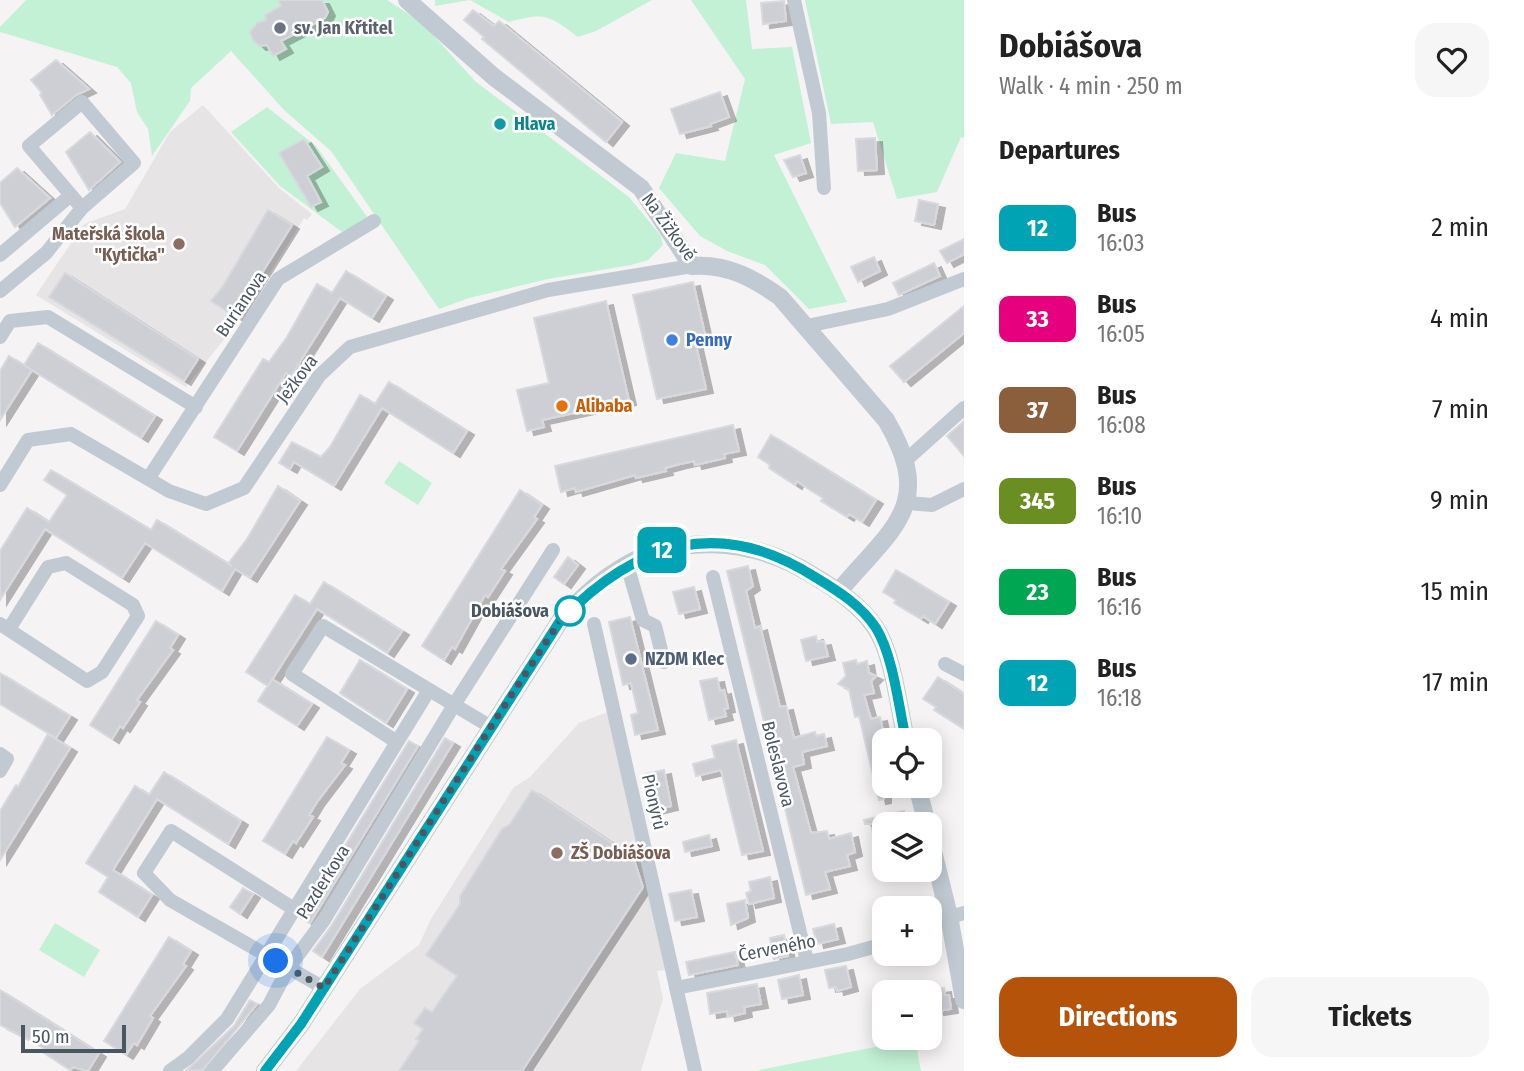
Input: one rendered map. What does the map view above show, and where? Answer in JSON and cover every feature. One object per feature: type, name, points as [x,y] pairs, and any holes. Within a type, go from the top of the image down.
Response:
[{"type":"street","name":"Na Žižkově","points":[[407,0],[494,77],[641,188],[692,266],[724,267],[759,282],[780,297],[886,420],[911,481],[908,503]]},
{"type":"street","points":[[794,0],[819,113],[824,188]]},
{"type":"street","points":[[0,291],[46,253],[82,208],[134,163],[82,102],[29,146],[82,208]]},
{"type":"street","points":[[0,256],[71,195]]},
{"type":"street","name":"Burianova","points":[[148,479],[278,279],[374,221]]},
{"type":"street","name":"Ježkova","points":[[0,485],[28,440],[71,434],[169,491],[206,504],[244,488],[320,376],[350,346],[548,290],[692,266]]},
{"type":"street","points":[[807,326],[888,309],[964,279]]},
{"type":"street","points":[[0,337],[10,320],[48,317],[196,407]]},
{"type":"street","points":[[905,461],[964,408]]},
{"type":"street","points":[[839,591],[908,503],[932,505],[964,489]]},
{"type":"street","points":[[265,1071],[324,988],[560,621],[587,593],[627,565],[683,544],[743,547],[797,565],[839,591],[876,629],[884,649],[903,728]]},
{"type":"street","name":"Pazderkova","points":[[212,1071],[268,1005],[289,967],[324,920],[454,705],[553,550]]},
{"type":"street","points":[[66,563],[133,605],[138,616],[102,672],[87,681],[4,626],[48,567],[66,563]]},
{"type":"street","points":[[627,565],[643,620],[655,626],[664,662]]},
{"type":"street","name":"Boleslavova","points":[[713,576],[807,961]]},
{"type":"street","name":"Pionýrů","points":[[594,624],[695,1071]]},
{"type":"street","points":[[397,741],[292,674],[323,626],[491,727]]},
{"type":"street","points":[[945,664],[964,674]]},
{"type":"street","points":[[170,1071],[188,1058],[227,1018],[429,690]]},
{"type":"street","points":[[0,754],[7,759],[0,771]]},
{"type":"street","points":[[294,909],[172,831],[144,873],[170,900],[324,988]]},
{"type":"street","points":[[942,873],[956,914],[964,1000]]},
{"type":"street","name":"Červeného","points":[[676,988],[872,947]]},
{"type":"shaded area","name":"Mateřská škola \"Kytička\"","points":[[203,105],[279,188],[312,214],[307,220],[304,218],[245,313],[186,387],[36,295],[84,224],[125,209],[170,132]]},
{"type":"shaded area","name":"ZŠ Dobiášova","points":[[610,711],[667,970],[657,971],[663,999],[641,1071],[296,1071],[360,989],[419,945],[431,919],[514,787],[530,777],[579,723]]},
{"type":"green space","points":[[26,0],[278,0],[281,6],[265,15],[266,20],[257,24],[250,32],[259,46],[267,45],[273,56],[286,49],[281,41],[325,18],[328,12],[322,0],[387,0],[421,22],[476,82],[629,197],[661,236],[663,245],[648,260],[631,265],[548,279],[469,298],[439,309],[331,151],[284,110],[231,51],[191,88],[190,101],[152,156],[148,129],[137,112],[131,83],[117,67],[0,32],[0,27]]},
{"type":"green space","points":[[435,0],[470,0],[435,6]]},
{"type":"green space","points":[[470,0],[652,0],[596,31],[578,37],[546,18],[531,17],[509,22]]},
{"type":"green space","points":[[691,0],[746,0],[752,49],[792,47],[811,143],[774,155],[847,302],[809,309],[765,265],[727,251],[700,236],[659,188],[676,153],[725,161],[745,79]]},
{"type":"green space","points":[[805,0],[964,0],[964,138],[961,137],[937,192],[897,199],[873,122],[831,124]]},
{"type":"green space","points":[[267,107],[316,146],[368,218],[342,232],[280,186],[231,132]]},
{"type":"green space","points":[[399,461],[432,483],[418,505],[384,483]]},
{"type":"green space","points":[[55,923],[100,950],[84,977],[39,950]]},
{"type":"green space","points":[[872,1048],[872,1050],[917,1050],[921,1071],[755,1071]]},
{"type":"building","name":"sv. Jan Křtitel","points":[[278,0],[322,0],[328,12],[325,18],[281,41],[286,49],[273,56],[267,45],[259,46],[252,39],[250,32],[257,23],[266,20],[265,15],[281,6]]},
{"type":"building","points":[[784,1],[786,21],[763,24],[761,3]]},
{"type":"building","points":[[473,10],[494,26],[499,21],[622,122],[606,142],[482,39],[484,37],[464,20]]},
{"type":"building","points":[[56,60],[89,89],[76,95],[52,115],[40,95],[42,93],[31,80]]},
{"type":"building","points":[[720,92],[729,117],[710,124],[711,126],[680,134],[671,109]]},
{"type":"building","points":[[90,132],[120,162],[89,190],[66,152]]},
{"type":"building","points":[[875,138],[877,170],[858,171],[856,139]]},
{"type":"building","points":[[304,139],[322,167],[307,176],[321,202],[311,207],[279,153]]},
{"type":"building","points":[[800,155],[806,173],[793,177],[784,160]]},
{"type":"building","points":[[17,168],[50,198],[15,227],[0,203],[0,183]]},
{"type":"building","points":[[919,200],[938,204],[934,225],[915,221]]},
{"type":"building","points":[[268,210],[292,225],[235,316],[211,301],[223,286]]},
{"type":"building","points":[[964,239],[964,254],[947,263],[940,251]]},
{"type":"building","points":[[874,257],[880,271],[858,282],[851,267]]},
{"type":"building","points":[[934,263],[940,276],[899,295],[893,283]]},
{"type":"building","points":[[346,271],[386,296],[372,318],[340,298],[291,376],[286,373],[237,451],[214,437],[263,359],[269,362],[287,337],[317,284],[332,293]]},
{"type":"building","points":[[65,273],[198,359],[184,381],[49,297]]},
{"type":"building","name":"Penny","points":[[693,282],[706,339],[695,341],[706,389],[657,399],[633,295]]},
{"type":"building","points":[[606,301],[629,401],[542,420],[544,427],[527,431],[517,390],[549,383],[534,318]]},
{"type":"building","points":[[964,306],[964,333],[904,382],[890,366]]},
{"type":"building","points":[[38,343],[155,416],[141,438],[24,365]]},
{"type":"building","points":[[9,356],[32,370],[0,420],[0,371]]},
{"type":"building","points":[[389,382],[467,431],[453,453],[382,408],[334,486],[294,462],[290,469],[279,463],[292,442],[321,457],[330,447],[360,395],[375,404]]},
{"type":"building","points":[[964,421],[964,456],[947,436]]},
{"type":"building","points":[[733,425],[739,451],[724,454],[725,458],[695,465],[694,461],[665,468],[666,471],[636,478],[635,475],[576,492],[575,488],[561,492],[555,466]]},
{"type":"building","points":[[771,435],[876,500],[862,522],[849,514],[847,517],[821,501],[823,498],[797,481],[795,485],[769,468],[770,465],[758,457]]},
{"type":"building","points":[[51,470],[151,530],[157,520],[228,564],[247,539],[278,486],[300,501],[250,578],[235,569],[222,591],[145,543],[122,578],[45,529],[0,600],[0,551],[27,508],[49,522],[67,495],[44,480]]},
{"type":"building","points":[[520,490],[542,505],[534,517],[537,519],[501,569],[505,571],[488,597],[485,595],[455,649],[452,647],[444,660],[422,646]]},
{"type":"building","points":[[568,557],[578,565],[564,584],[554,577]]},
{"type":"building","points":[[748,566],[753,586],[746,591],[755,628],[760,626],[780,707],[786,706],[794,738],[815,732],[816,736],[824,734],[827,746],[802,752],[804,764],[793,767],[811,833],[827,831],[829,839],[851,833],[855,852],[847,855],[850,866],[825,872],[830,889],[806,895],[781,792],[786,791],[781,770],[776,771],[727,571]]},
{"type":"building","points":[[896,570],[949,602],[935,624],[894,603],[896,600],[883,592]]},
{"type":"building","points":[[324,582],[402,631],[387,653],[317,609],[268,686],[246,672],[295,595],[310,604]]},
{"type":"building","points":[[694,587],[700,609],[679,614],[673,592]]},
{"type":"building","points":[[630,617],[658,730],[635,735],[631,715],[638,713],[631,683],[623,685],[609,622]]},
{"type":"building","points":[[156,621],[178,635],[170,648],[173,650],[137,700],[140,702],[123,728],[120,726],[112,739],[90,725]]},
{"type":"building","points":[[816,636],[817,642],[824,641],[828,656],[806,661],[801,640]]},
{"type":"building","points":[[360,660],[407,689],[386,723],[340,693]]},
{"type":"building","points":[[856,660],[857,664],[867,661],[869,673],[876,676],[871,681],[874,693],[864,695],[871,719],[880,717],[882,728],[872,728],[872,771],[859,716],[855,717],[849,689],[838,684],[846,676],[843,663]]},
{"type":"building","points":[[0,673],[70,716],[56,738],[0,704]]},
{"type":"building","points":[[938,677],[964,694],[964,729],[934,710],[936,707],[923,699]]},
{"type":"building","points":[[717,678],[720,691],[724,690],[728,708],[724,709],[726,716],[709,720],[700,681]]},
{"type":"building","points":[[272,679],[312,704],[297,726],[258,701]]},
{"type":"building","points":[[48,734],[70,748],[0,860],[0,811],[16,785],[18,787]]},
{"type":"building","points":[[327,737],[349,750],[341,763],[345,765],[317,802],[309,815],[313,817],[296,843],[293,841],[285,854],[263,841]]},
{"type":"building","points":[[445,738],[453,743],[322,957],[313,951],[332,925]]},
{"type":"building","points":[[736,740],[763,851],[742,855],[721,770],[696,776],[693,764],[715,758],[712,746]]},
{"type":"building","points":[[409,741],[418,746],[310,923],[301,918]]},
{"type":"building","points":[[664,770],[671,806],[654,810],[646,774]]},
{"type":"building","points":[[164,772],[241,821],[228,844],[157,799],[113,870],[152,895],[138,917],[99,892],[108,877],[86,863],[135,786],[149,795]]},
{"type":"building","name":"ZŠ Dobiášova","points":[[532,790],[633,857],[643,887],[522,1071],[399,1071],[419,1041],[416,1039],[423,1029],[414,1023],[425,1008],[432,1012],[457,976],[426,955],[460,904],[460,896],[502,829],[510,824]]},
{"type":"building","points":[[872,818],[872,824],[865,824],[864,820]]},
{"type":"building","points":[[709,835],[712,846],[685,852],[683,842]]},
{"type":"building","points":[[770,877],[774,898],[749,904],[746,893],[751,891],[749,882]]},
{"type":"building","points":[[243,888],[253,894],[240,914],[230,907]]},
{"type":"building","points":[[691,890],[697,917],[675,921],[669,894]]},
{"type":"building","points":[[745,900],[748,918],[731,925],[727,904]]},
{"type":"building","points":[[834,924],[838,939],[817,944],[813,929]]},
{"type":"building","points":[[784,935],[788,956],[774,959],[770,938]]},
{"type":"building","points":[[169,937],[191,951],[183,964],[186,966],[150,1016],[153,1018],[137,1045],[134,1043],[126,1055],[104,1041]]},
{"type":"building","points":[[735,952],[738,965],[689,975],[686,962]]},
{"type":"building","points":[[846,966],[851,987],[837,991],[836,987],[829,988],[825,970]]},
{"type":"building","points":[[799,975],[803,995],[782,999],[778,980]]},
{"type":"building","points":[[757,984],[761,1004],[744,1007],[745,1013],[728,1017],[727,1011],[710,1014],[707,993]]},
{"type":"building","points":[[942,988],[945,995],[949,995],[951,1009],[942,1010]]},
{"type":"building","points":[[0,990],[99,1053],[88,1071],[73,1067],[70,1070],[44,1053],[46,1050],[34,1042],[0,1025]]},
{"type":"building","points":[[250,1000],[257,1004],[203,1070],[186,1071],[234,1026]]},
{"type":"bus line","name":"12","points":[[265,1071],[301,1024],[560,621],[587,593],[627,565],[683,544],[709,544],[743,547],[797,565],[839,591],[858,607],[876,629],[884,649],[903,728]]},
{"type":"place","name":"sv. Jan Křtitel","points":[[280,28]]},
{"type":"place","name":"Hlava","points":[[500,124]]},
{"type":"place","name":"Mateřská škola \"Kytička\"","points":[[179,244]]},
{"type":"place","name":"Penny","points":[[672,340]]},
{"type":"place","name":"Alibaba","points":[[562,406]]},
{"type":"place","name":"Dobiášova","points":[[570,611]]},
{"type":"place","name":"NZDM Klec","points":[[631,659]]},
{"type":"place","name":"ZŠ Dobiášova","points":[[557,853]]},
{"type":"route","points":[[276,961],[324,988],[501,711],[560,621],[573,607],[570,611]]}]
